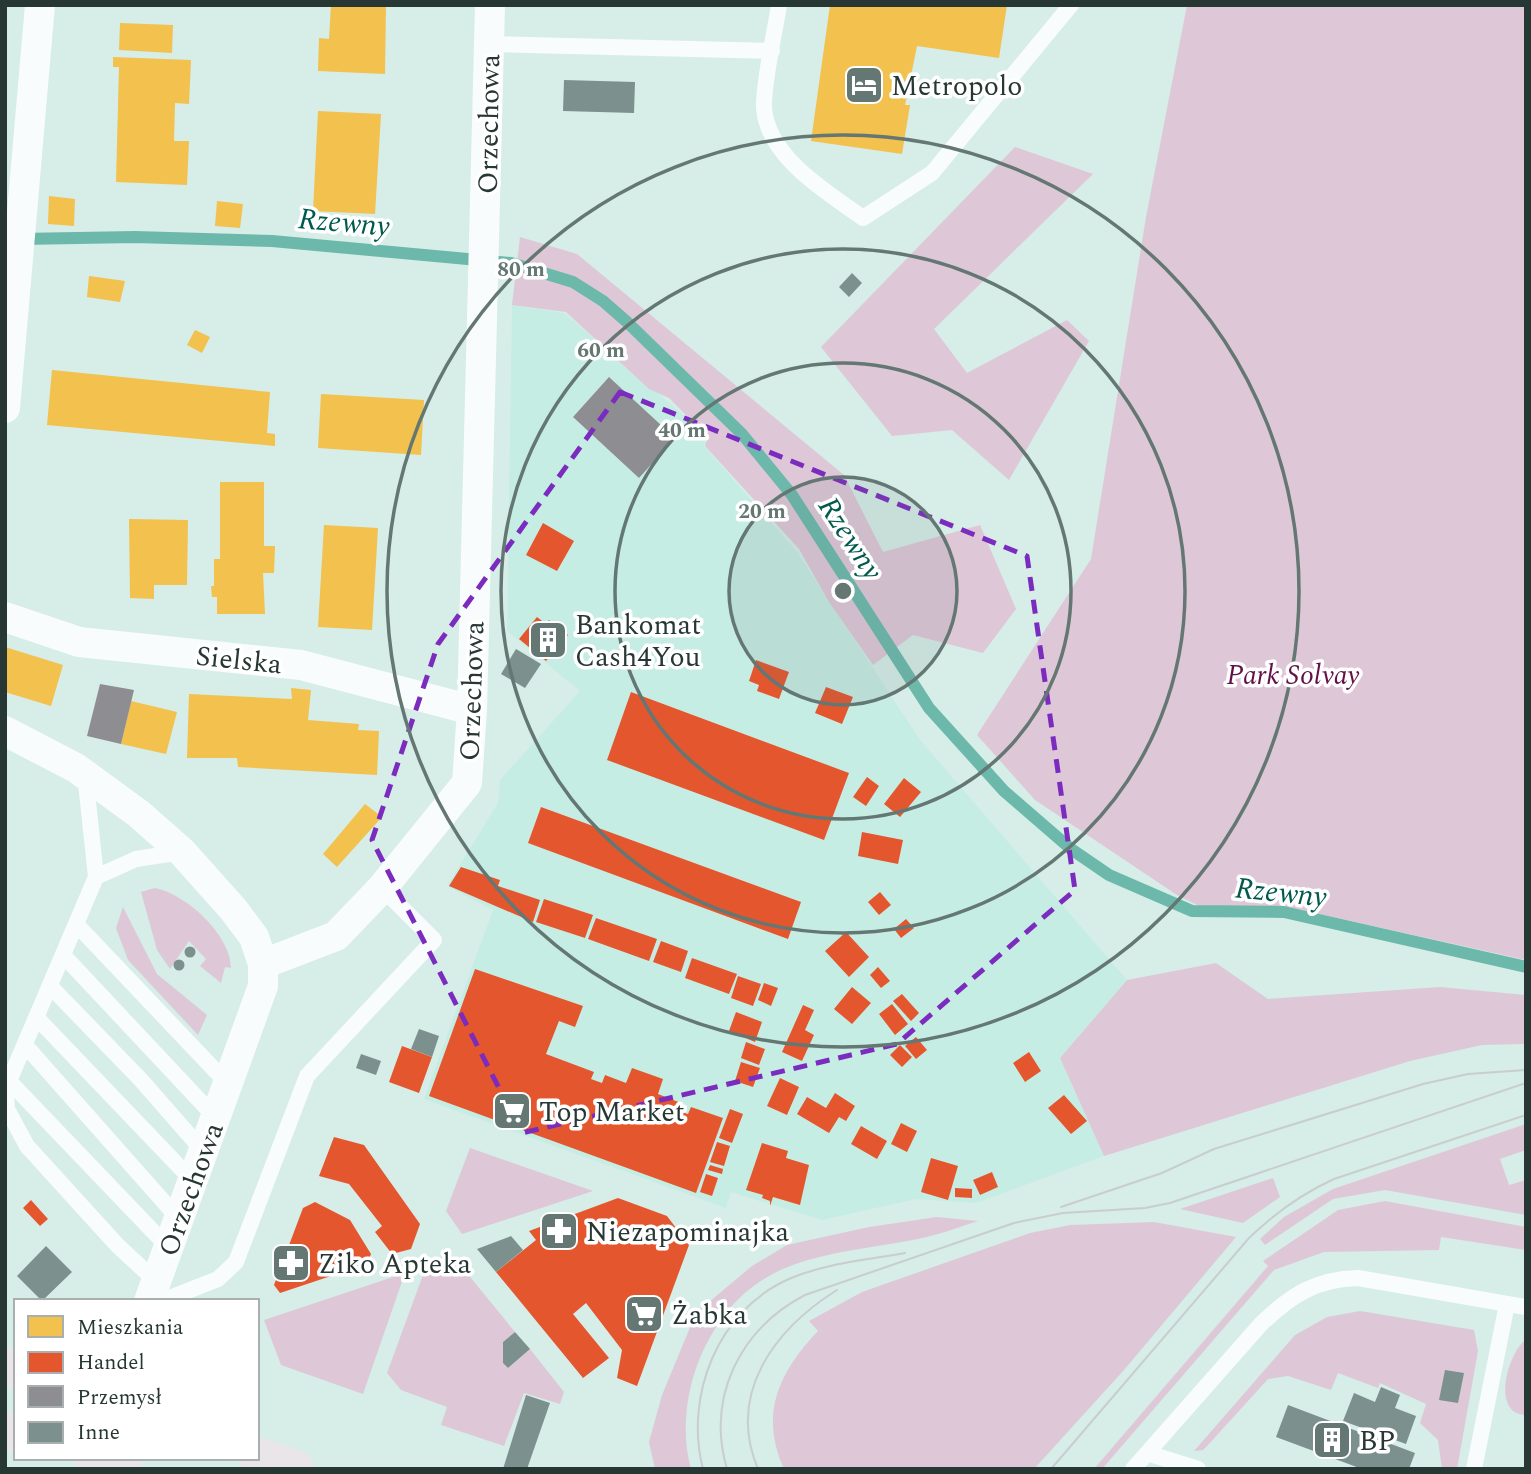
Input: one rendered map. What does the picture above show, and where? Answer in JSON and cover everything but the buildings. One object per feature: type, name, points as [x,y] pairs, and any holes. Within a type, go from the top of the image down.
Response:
[{"type":"main road","points":[[259,1456],[295,1469]]},
{"type":"main road","points":[[98,1460],[124,1469]]},
{"type":"street","points":[[5,408],[40,5]]},
{"type":"street","name":"Orzechowa","points":[[156,1295],[179,1219],[263,986],[263,964],[336,936],[382,888],[467,783],[472,710],[490,5]]},
{"type":"street","name":"Sielska","points":[[5,617],[79,642],[300,665],[472,710]]},
{"type":"street","points":[[5,731],[50,752],[85,774],[139,814],[183,852],[245,923],[259,948],[263,964]]},
{"type":"lane","points":[[779,5],[764,108],[775,137],[788,157],[810,179],[863,218],[932,173],[1071,5]]},
{"type":"lane","points":[[490,44],[772,51]]},
{"type":"lane","points":[[85,774],[96,877],[9,1081],[7,1109],[27,1146],[118,1246],[156,1295],[218,1279],[236,1262],[307,1076],[434,940],[382,888]]},
{"type":"lane","points":[[96,877],[136,859],[183,852]]},
{"type":"lane","points":[[76,925],[228,1084]]},
{"type":"lane","points":[[64,956],[216,1118]]},
{"type":"lane","points":[[50,986],[141,1080],[204,1152]]},
{"type":"lane","points":[[36,1017],[193,1181]]},
{"type":"lane","points":[[25,1045],[179,1219]]},
{"type":"lane","points":[[9,1081],[169,1248]]},
{"type":"lane","points":[[1133,1469],[1261,1324],[1281,1304],[1310,1286],[1332,1280],[1358,1278],[1526,1307]]},
{"type":"lane","points":[[1474,1469],[1507,1304]]},
{"type":"lane","points":[[1147,1453],[1198,1469]]},
{"type":"highlighted area","points":[[620,392],[1027,556],[1075,890],[897,1044],[522,1133],[372,840],[438,644]]},
{"type":"shaded area","points":[[512,305],[564,313],[709,437],[704,446],[797,552],[920,740],[1127,980],[1060,1058],[1104,1156],[976,1203],[916,1199],[822,1220],[731,1192],[726,1208],[424,1099],[493,910],[447,886],[498,803],[500,780],[580,691],[507,631]]},
{"type":"green space","name":"Park Solvay","points":[[1187,5],[1526,5],[1526,960],[1288,907],[1199,906],[1177,895],[1035,800],[977,735],[1091,559],[1146,217]]},
{"type":"green space","points":[[1015,147],[1093,174],[934,329],[967,373],[1067,320],[1089,341],[1009,480],[952,430],[892,436],[821,347]]},
{"type":"green space","points":[[520,237],[577,254],[844,475],[883,552],[980,525],[1016,609],[983,653],[913,635],[873,665],[829,602],[799,549],[705,446],[708,437],[669,398],[649,389],[566,312],[512,305]]},
{"type":"green space","points":[[155,888],[180,898],[193,907],[215,930],[229,955],[231,968],[225,967],[221,983],[200,966],[206,959],[189,941],[170,969],[157,950],[141,892]]},
{"type":"green space","points":[[123,907],[157,974],[207,1015],[198,1035],[128,960],[116,928]]},
{"type":"green space","points":[[1216,963],[1268,999],[1440,987],[1526,995],[1526,1044],[1482,1045],[1410,1061],[1104,1156],[1060,1058],[1127,980]]},
{"type":"green space","points":[[1526,1124],[1526,1150],[1500,1159],[1509,1185],[1526,1180],[1526,1215],[1385,1190],[1333,1199],[1265,1245],[1260,1239],[1284,1217],[1333,1189]]},
{"type":"green space","points":[[470,1148],[593,1191],[462,1234],[446,1211]]},
{"type":"green space","points":[[1273,1178],[1280,1197],[1243,1223],[1180,1209]]},
{"type":"green space","points":[[1385,1201],[1526,1227],[1526,1250],[1441,1237],[1439,1250],[1324,1252],[1274,1270],[1102,1469],[1094,1469],[1268,1266],[1263,1261],[1338,1210]]},
{"type":"green space","points":[[937,1217],[978,1221],[927,1237],[794,1264],[767,1277],[742,1296],[719,1322],[700,1358],[691,1384],[686,1413],[686,1442],[691,1469],[655,1469],[649,1442],[662,1395],[696,1313],[752,1266],[787,1245],[869,1227]]},
{"type":"green space","points":[[1154,1222],[1236,1237],[1124,1370],[1034,1469],[784,1469],[773,1430],[773,1412],[784,1378],[804,1346],[818,1331],[809,1321],[862,1292],[1030,1233],[1070,1225]]},
{"type":"green space","points":[[453,1256],[515,1332],[503,1342],[503,1363],[508,1368],[530,1349],[564,1392],[560,1404],[524,1393],[504,1446],[441,1425],[447,1407],[401,1390],[387,1373],[427,1264]]},
{"type":"green space","points":[[405,1273],[363,1394],[281,1365],[264,1320]]},
{"type":"green space","points":[[1360,1311],[1474,1330],[1478,1351],[1457,1469],[1442,1469],[1438,1440],[1420,1423],[1426,1404],[1380,1383],[1378,1388],[1338,1373],[1331,1390],[1288,1376],[1268,1379],[1203,1450],[1194,1451],[1295,1335],[1327,1317]]},
{"type":"green space","points":[[1526,1340],[1526,1415],[1514,1412],[1505,1393],[1509,1367],[1520,1345]]},
{"type":"waterway","name":"Rzewny","points":[[19,239],[135,237],[272,241],[511,263],[573,282],[603,301],[627,322],[742,434],[792,495],[929,708],[1004,791],[1071,849],[1109,875],[1192,911],[1284,912],[1526,967]]},
{"type":"tram line","points":[[1061,1207],[1162,1173],[1214,1149],[1423,1084],[1468,1074],[1526,1070]]},
{"type":"tram line","points":[[727,1469],[721,1416],[725,1391],[734,1368],[746,1346],[762,1326],[805,1295],[1014,1223],[1063,1213],[1145,1208],[1170,1203],[1526,1083]]},
{"type":"tram line","points":[[1051,1469],[1249,1238],[1279,1212],[1334,1179],[1526,1115]]},
{"type":"tram line","points":[[703,1469],[698,1441],[698,1413],[703,1385],[712,1358],[726,1333],[743,1312],[764,1293],[789,1279],[817,1269],[905,1253]]},
{"type":"tram line","points":[[758,1469],[750,1441],[748,1414],[753,1389],[762,1366],[776,1344],[794,1324],[837,1290]]},
{"type":"place","name":"Metropolo","points":[[864,85]]},
{"type":"place","name":"Bankomat Cash4You","points":[[548,640]]},
{"type":"place","name":"Top Market","points":[[512,1111]]},
{"type":"place","name":"Niezapominajka","points":[[559,1231]]},
{"type":"place","name":"Ziko Apteka","points":[[291,1263]]},
{"type":"place","name":"Żabka","points":[[644,1314]]},
{"type":"place","name":"BP","points":[[1332,1440]]}]
